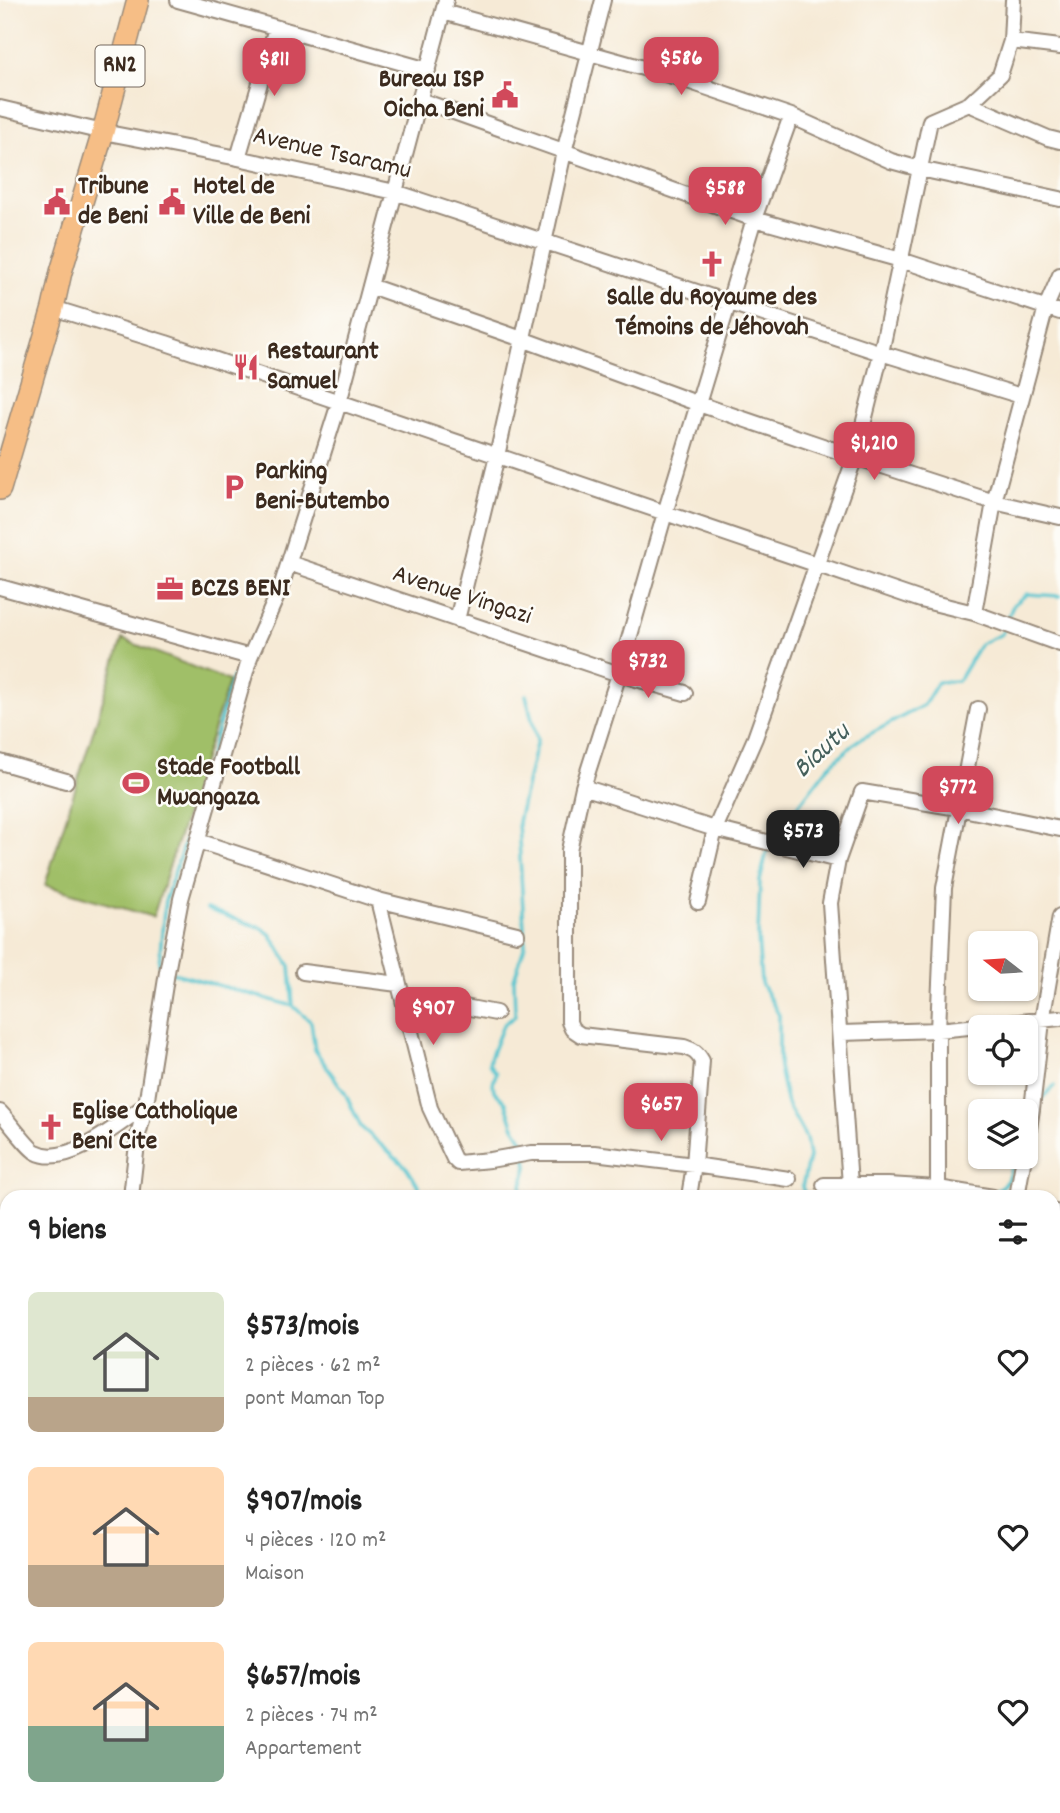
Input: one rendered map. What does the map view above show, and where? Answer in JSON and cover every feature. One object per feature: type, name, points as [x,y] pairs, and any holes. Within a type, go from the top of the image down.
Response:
[{"type":"highway","name":"RN2","points":[[0,489],[6,446],[28,388],[53,308],[138,0]]},
{"type":"street","points":[[178,0],[428,69]]},
{"type":"street","points":[[457,620],[497,456],[564,152],[603,0]]},
{"type":"street","points":[[698,902],[715,829],[755,737],[855,457],[881,353],[930,121],[969,104],[1000,75],[1011,41],[1013,0]]},
{"type":"street","points":[[132,1190],[138,1135],[146,1105],[179,911],[250,657],[281,587],[339,403],[445,6],[589,54],[679,78],[790,116],[891,161],[1060,199]]},
{"type":"street","points":[[238,158],[276,28]]},
{"type":"street","points":[[1011,41],[1060,47]]},
{"type":"street","points":[[420,100],[754,219],[901,260],[1053,309]]},
{"type":"street","points":[[969,104],[1060,141]]},
{"type":"street","name":"Avenue Tsaramu","points":[[0,108],[395,192],[881,353],[1021,396]]},
{"type":"street","points":[[690,1190],[695,1165],[702,1061],[699,1055],[684,1046],[581,1035],[572,1029],[569,1022],[569,850],[583,787],[620,674],[665,513],[754,219],[790,116]]},
{"type":"street","points":[[974,613],[994,502],[1021,396],[1053,309],[1060,275]]},
{"type":"street","points":[[370,286],[855,457],[994,502],[1060,517]]},
{"type":"street","points":[[53,308],[166,343],[921,600],[974,613],[1060,643]]},
{"type":"street","name":"Avenue Vingazi","points":[[289,563],[620,674],[685,693]]},
{"type":"street","points":[[0,587],[250,657]]},
{"type":"street","points":[[938,1188],[938,1030],[944,888],[978,709]]},
{"type":"street","points":[[0,762],[66,781]]},
{"type":"street","points":[[583,787],[715,829],[838,860]]},
{"type":"street","points":[[850,1185],[830,903],[838,860],[862,792],[1060,829]]},
{"type":"street","points":[[198,841],[378,900],[517,934]]},
{"type":"street","points":[[378,900],[430,1108],[458,1163],[526,1154],[593,1153],[789,1180]]},
{"type":"street","points":[[1033,1099],[1042,1021],[1060,916]]},
{"type":"street","points":[[303,972],[400,989],[496,1013]]},
{"type":"street","points":[[841,1033],[938,1030],[1060,1018]]},
{"type":"street","points":[[0,1112],[35,1152],[55,1157],[77,1151],[146,1105]]},
{"type":"street","points":[[1018,1190],[1022,1169]]},
{"type":"street","points":[[824,1185],[888,1185],[951,1190]]},
{"type":"green space","name":"Stade Football Mwangaza","points":[[122,639],[229,681],[153,917],[45,885]]},
{"type":"waterway","name":"Biautu","points":[[1007,621],[1013,605],[1027,594],[1060,596]]},
{"type":"waterway","name":"Biautu","points":[[770,839],[828,767],[857,741],[924,705],[938,682],[958,681],[980,644],[1002,634],[1004,628]]},
{"type":"waterway","points":[[164,968],[159,963],[165,901],[194,813],[232,678]]},
{"type":"waterway","points":[[526,695],[537,740],[518,822],[525,945],[514,979],[515,1016],[503,1025],[489,1064],[496,1073],[494,1091],[506,1103],[513,1125],[526,1150]]},
{"type":"waterway","name":"Biautu","points":[[768,846],[760,881],[758,936],[761,983],[779,1015],[779,1068],[787,1104],[806,1138],[809,1157],[803,1190]]},
{"type":"waterway","points":[[207,909],[261,928],[270,934],[290,966],[293,1006],[311,1022],[315,1050],[345,1093],[361,1127],[407,1168],[421,1190]]},
{"type":"waterway","points":[[170,972],[293,1006]]},
{"type":"waterway","points":[[1038,1102],[1054,1086]]},
{"type":"waterway","points":[[521,1190],[527,1167],[526,1158]]},
{"type":"waterway","points":[[997,1190],[1007,1181],[1011,1169]]},
{"type":"place","name":"Bureau ISP Oicha Beni","points":[[505,95]]},
{"type":"place","name":"Tribune de Beni","points":[[57,202]]},
{"type":"place","name":"Hotel de Ville de Beni","points":[[172,202]]},
{"type":"place","name":"Salle du Royaume des Témoins de Jéhovah","points":[[712,264]]},
{"type":"place","name":"Restaurant Samuel","points":[[246,367]]},
{"type":"place","name":"Parking Beni-Butembo","points":[[234,487]]},
{"type":"place","name":"BCZS BENI","points":[[170,589]]},
{"type":"place","name":"Stade Football Mwangaza","points":[[136,783]]},
{"type":"place","name":"Eglise Catholique Beni Cite","points":[[51,1127]]}]
